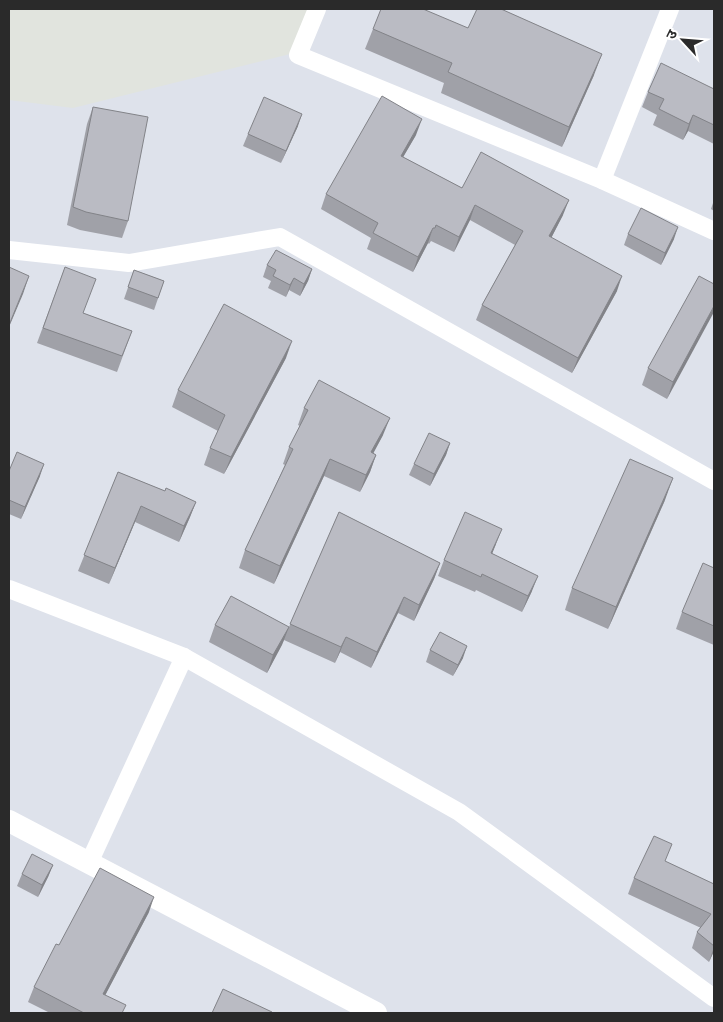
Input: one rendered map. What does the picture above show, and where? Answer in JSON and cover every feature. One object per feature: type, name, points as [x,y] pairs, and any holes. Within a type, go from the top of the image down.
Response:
[{"type":"street","points":[[317,9],[298,56],[602,180],[714,231]]},
{"type":"street","points":[[602,180],[670,9]]},
{"type":"street","points":[[9,250],[129,263],[280,237],[714,481]]},
{"type":"street","points":[[9,589],[184,657],[459,812],[714,998]]},
{"type":"street","points":[[89,863],[184,657]]},
{"type":"street","points":[[9,821],[376,1013]]},
{"type":"shaded area","points":[[9,9],[317,9],[302,51],[73,108],[9,100]]},
{"type":"building","points":[[381,9],[423,9],[468,28],[477,9],[501,9],[602,54],[569,127],[448,72],[452,63],[373,29]]},
{"type":"building","points":[[661,63],[714,89],[714,125],[693,115],[689,124],[659,109],[664,99],[648,92]]},
{"type":"building","points":[[382,96],[422,119],[401,156],[462,188],[481,152],[569,200],[549,236],[622,276],[578,358],[482,305],[523,231],[475,205],[459,237],[436,225],[418,257],[373,233],[378,223],[326,194]]},
{"type":"building","points":[[264,97],[302,114],[286,151],[248,134]]},
{"type":"building","points":[[93,107],[148,117],[128,221],[86,212],[73,207]]},
{"type":"building","points":[[641,208],[678,227],[665,253],[628,234]]},
{"type":"building","points":[[276,250],[312,269],[304,284],[294,278],[290,285],[273,276],[276,270],[267,265]]},
{"type":"building","points":[[9,267],[29,276],[9,325]]},
{"type":"building","points":[[65,267],[96,279],[83,313],[132,331],[122,356],[43,328]]},
{"type":"building","points":[[134,270],[164,281],[158,298],[128,287]]},
{"type":"building","points":[[699,276],[714,284],[714,306],[673,382],[648,368]]},
{"type":"building","points":[[224,304],[292,341],[231,457],[210,448],[225,415],[178,390]]},
{"type":"building","points":[[319,380],[390,418],[371,452],[376,455],[366,475],[330,459],[280,566],[245,550],[293,449],[289,447],[308,410],[304,408]]},
{"type":"building","points":[[429,433],[450,443],[434,474],[414,464]]},
{"type":"building","points":[[17,452],[44,464],[25,507],[9,500],[9,471]]},
{"type":"building","points":[[630,459],[673,478],[616,607],[572,588]]},
{"type":"building","points":[[118,472],[165,491],[166,488],[196,502],[184,526],[141,506],[115,568],[84,555]]},
{"type":"building","points":[[339,512],[440,563],[419,605],[404,597],[377,652],[346,637],[341,647],[290,624]]},
{"type":"building","points":[[465,512],[502,529],[491,553],[538,576],[528,596],[482,574],[481,577],[444,560]]},
{"type":"building","points":[[703,563],[714,568],[714,626],[682,612]]},
{"type":"building","points":[[231,596],[289,627],[273,655],[215,625]]},
{"type":"building","points":[[440,632],[467,646],[458,665],[430,650]]},
{"type":"building","points":[[654,836],[672,844],[665,861],[714,884],[714,946],[697,932],[711,914],[634,878]]},
{"type":"building","points":[[32,854],[53,865],[42,885],[22,874]]},
{"type":"building","points":[[100,868],[154,897],[103,994],[126,1005],[122,1013],[84,1013],[34,987],[56,944],[59,945]]},
{"type":"building","points":[[223,989],[272,1012],[272,1013],[212,1013]]}]
